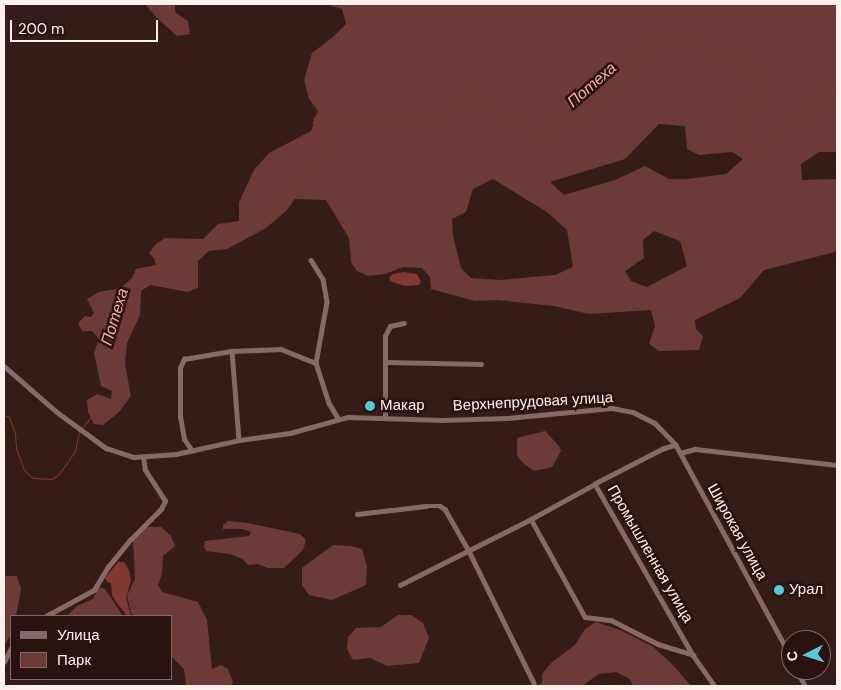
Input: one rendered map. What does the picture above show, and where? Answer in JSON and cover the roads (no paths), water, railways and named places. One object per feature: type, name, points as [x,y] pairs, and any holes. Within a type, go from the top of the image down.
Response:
[{"type":"street","points":[[311,260],[323,279],[327,302],[316,363],[329,403],[338,418]]},
{"type":"street","points":[[385,418],[387,330],[390,326],[404,323]]},
{"type":"street","points":[[192,451],[184,439],[180,417],[181,363],[192,356],[232,351],[281,349],[316,363]]},
{"type":"street","points":[[232,351],[239,440]]},
{"type":"street","points":[[386,362],[481,364]]},
{"type":"street","name":"Верхнепрудовая улица","points":[[4,366],[88,435],[116,453],[143,457],[192,451],[239,440],[297,432],[338,418],[507,418],[593,409],[624,409],[634,412],[655,423],[676,445]]},
{"type":"street","name":"Широкая улица","points":[[676,445],[781,639]]},
{"type":"street","name":"Промышленная улица","points":[[676,445],[663,449],[595,484],[693,655],[715,686]]},
{"type":"street","points":[[680,453],[696,449],[837,465]]},
{"type":"street","points":[[48,615],[94,590],[130,540],[161,509],[165,501],[145,470],[143,457]]},
{"type":"street","points":[[400,585],[531,520],[595,484]]},
{"type":"street","points":[[357,514],[426,506],[443,507],[469,551],[534,683]]},
{"type":"street","points":[[531,520],[585,617],[610,620],[658,644],[693,655]]},
{"type":"street","points":[[4,662],[10,650]]},
{"type":"waterway","name":"Потеха","points":[[81,429],[96,411],[112,410],[115,405],[116,391],[113,365],[117,340],[137,282],[143,275],[175,260],[192,245],[205,244],[222,233],[234,233],[257,214],[275,210],[284,192],[292,184],[301,181],[324,157],[325,146],[313,122],[315,116],[329,112],[356,112],[381,117],[396,111],[401,112],[411,124],[434,124],[457,102],[474,94],[483,97],[493,108],[512,122],[537,132],[550,129],[580,113],[615,83],[652,45],[677,37],[759,71],[761,83],[736,128],[739,144],[752,152],[779,135],[797,116],[837,87]]},
{"type":"waterway","name":"Потеха","points":[[4,415],[9,417],[15,433],[16,448],[24,470],[33,478],[52,479],[59,474],[75,451],[79,432]]},
{"type":"place","name":"Макар","points":[[370,406]]},
{"type":"place","name":"Урал","points":[[779,590]]}]
